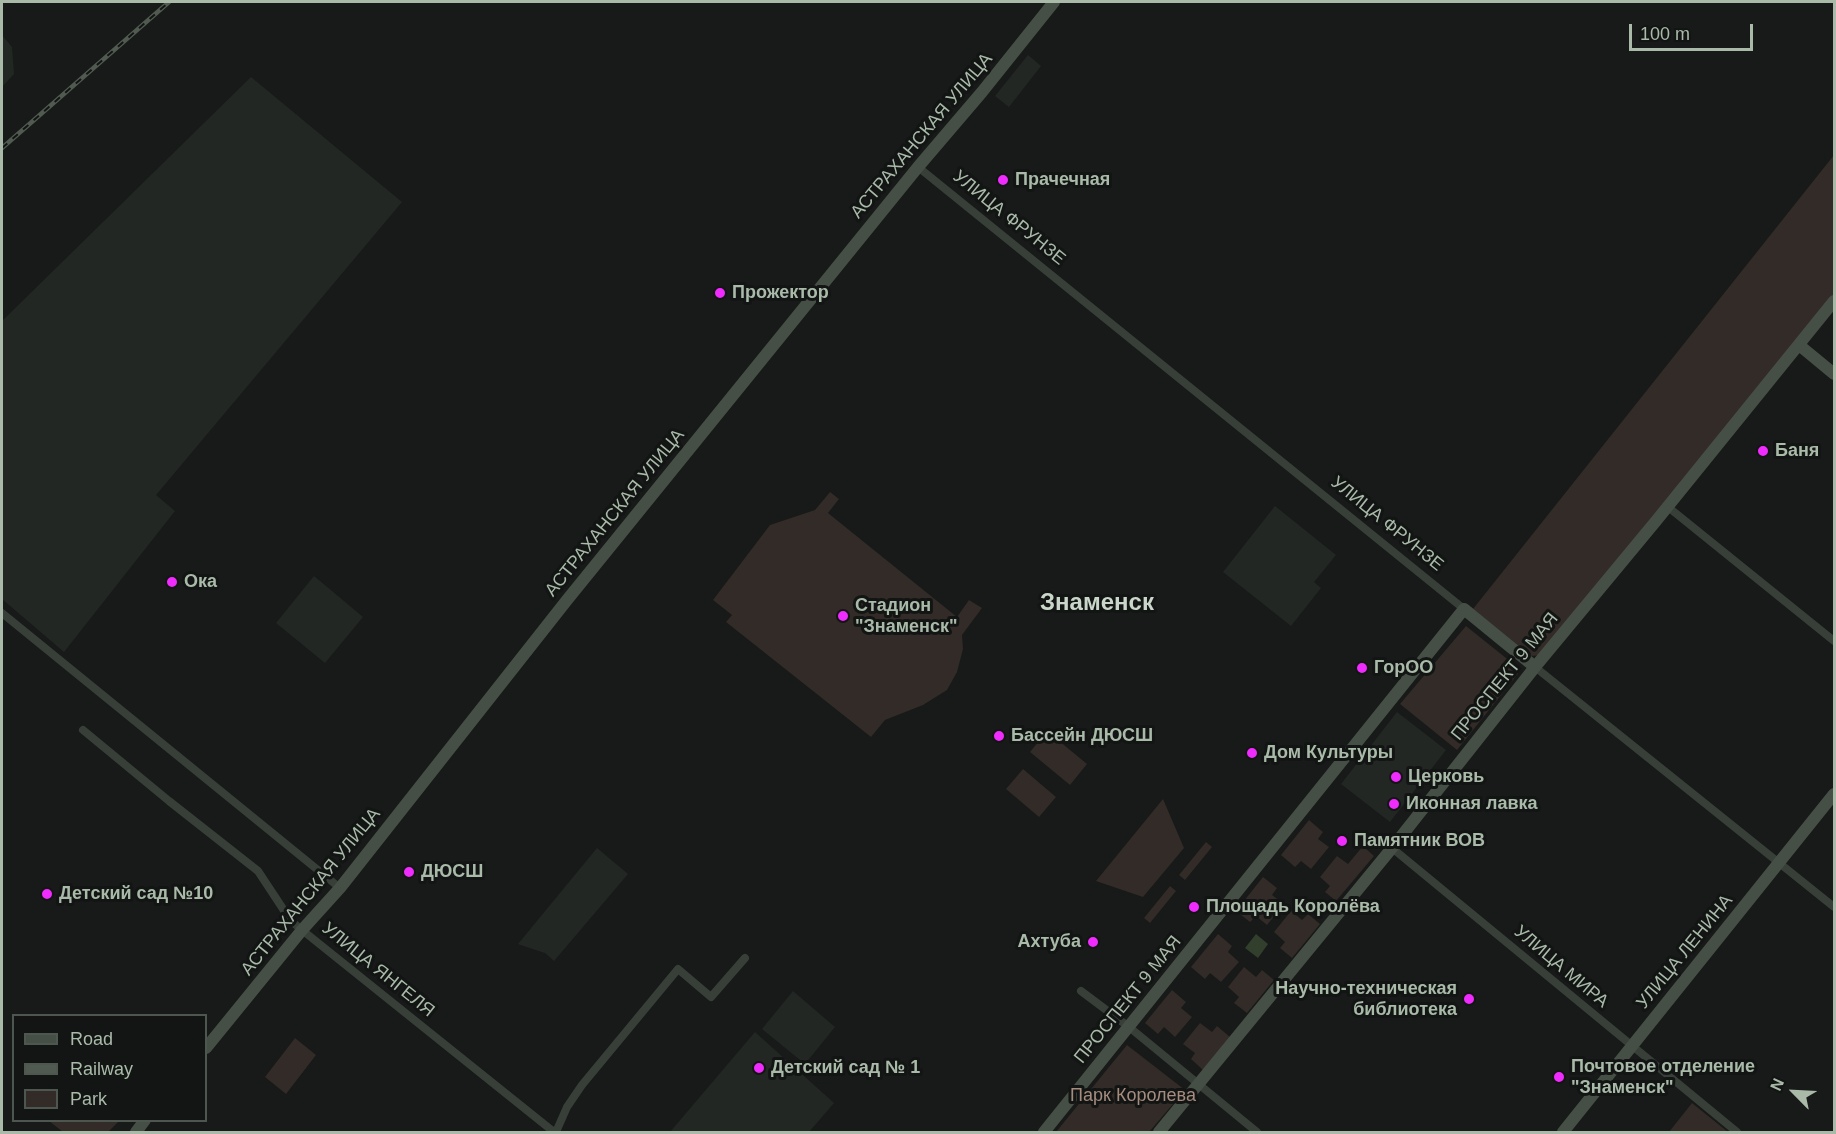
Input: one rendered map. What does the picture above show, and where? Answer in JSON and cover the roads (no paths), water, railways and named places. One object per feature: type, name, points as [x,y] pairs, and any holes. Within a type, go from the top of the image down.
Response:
[{"type":"street","name":"АСТРАХАНСКАЯ УЛИЦА","points":[[207,1047],[302,930],[340,888],[567,600],[1054,2]]},
{"type":"street","name":"УЛИЦА ФРУНЗЕ","points":[[918,167],[1834,907]]},
{"type":"street","name":"ПРОСПЕКТ 9 МАЯ","points":[[1159,1132],[1834,301]]},
{"type":"street","points":[[1799,345],[1834,374]]},
{"type":"street","points":[[1668,507],[1834,641]]},
{"type":"street","name":"ПРОСПЕКТ 9 МАЯ","points":[[1044,1132],[1464,609]]},
{"type":"street","points":[[2,613],[340,888]]},
{"type":"street","name":"УЛИЦА ЯНГЕЛЯ","points":[[83,730],[258,871],[291,921],[555,1132]]},
{"type":"street","name":"УЛИЦА ЛЕНИНА","points":[[1563,1132],[1834,794]]},
{"type":"street","name":"УЛИЦА МИРА","points":[[1392,848],[1737,1132]]},
{"type":"street","points":[[555,1132],[574,1096],[610,1049],[678,969],[711,997],[745,958]]},
{"type":"street","points":[[1081,992],[1257,1132]]},
{"type":"railway","points":[[2,148],[169,2]]},
{"type":"place","name":"Прачечная","points":[[1003,180]]},
{"type":"place","name":"Прожектор","points":[[720,293]]},
{"type":"place","name":"Баня","points":[[1763,451]]},
{"type":"place","name":"Ока","points":[[172,582]]},
{"type":"place","name":"Стадион \"Знаменск\"","points":[[843,616]]},
{"type":"place","name":"ГорОО","points":[[1362,668]]},
{"type":"place","name":"Бассейн ДЮСШ","points":[[999,736]]},
{"type":"place","name":"Дом Культуры","points":[[1252,753]]},
{"type":"place","name":"Церковь","points":[[1396,777]]},
{"type":"place","name":"Иконная лавка","points":[[1394,804]]},
{"type":"place","name":"Памятник ВОВ","points":[[1342,841]]},
{"type":"place","name":"ДЮСШ","points":[[409,872]]},
{"type":"place","name":"Детский сад №10","points":[[47,894]]},
{"type":"place","name":"Площадь Королёва","points":[[1194,907]]},
{"type":"place","name":"Ахтуба","points":[[1093,942]]},
{"type":"place","name":"Научно-техническая библиотека","points":[[1469,999]]},
{"type":"place","name":"Детский сад № 1","points":[[759,1068]]},
{"type":"place","name":"Почтовое отделение \"Знаменск\"","points":[[1559,1077]]},
{"type":"district","name":"Знаменск","points":[[1097,603]]},
{"type":"park label","name":"Парк Королева","points":[[1133,1096]]}]
